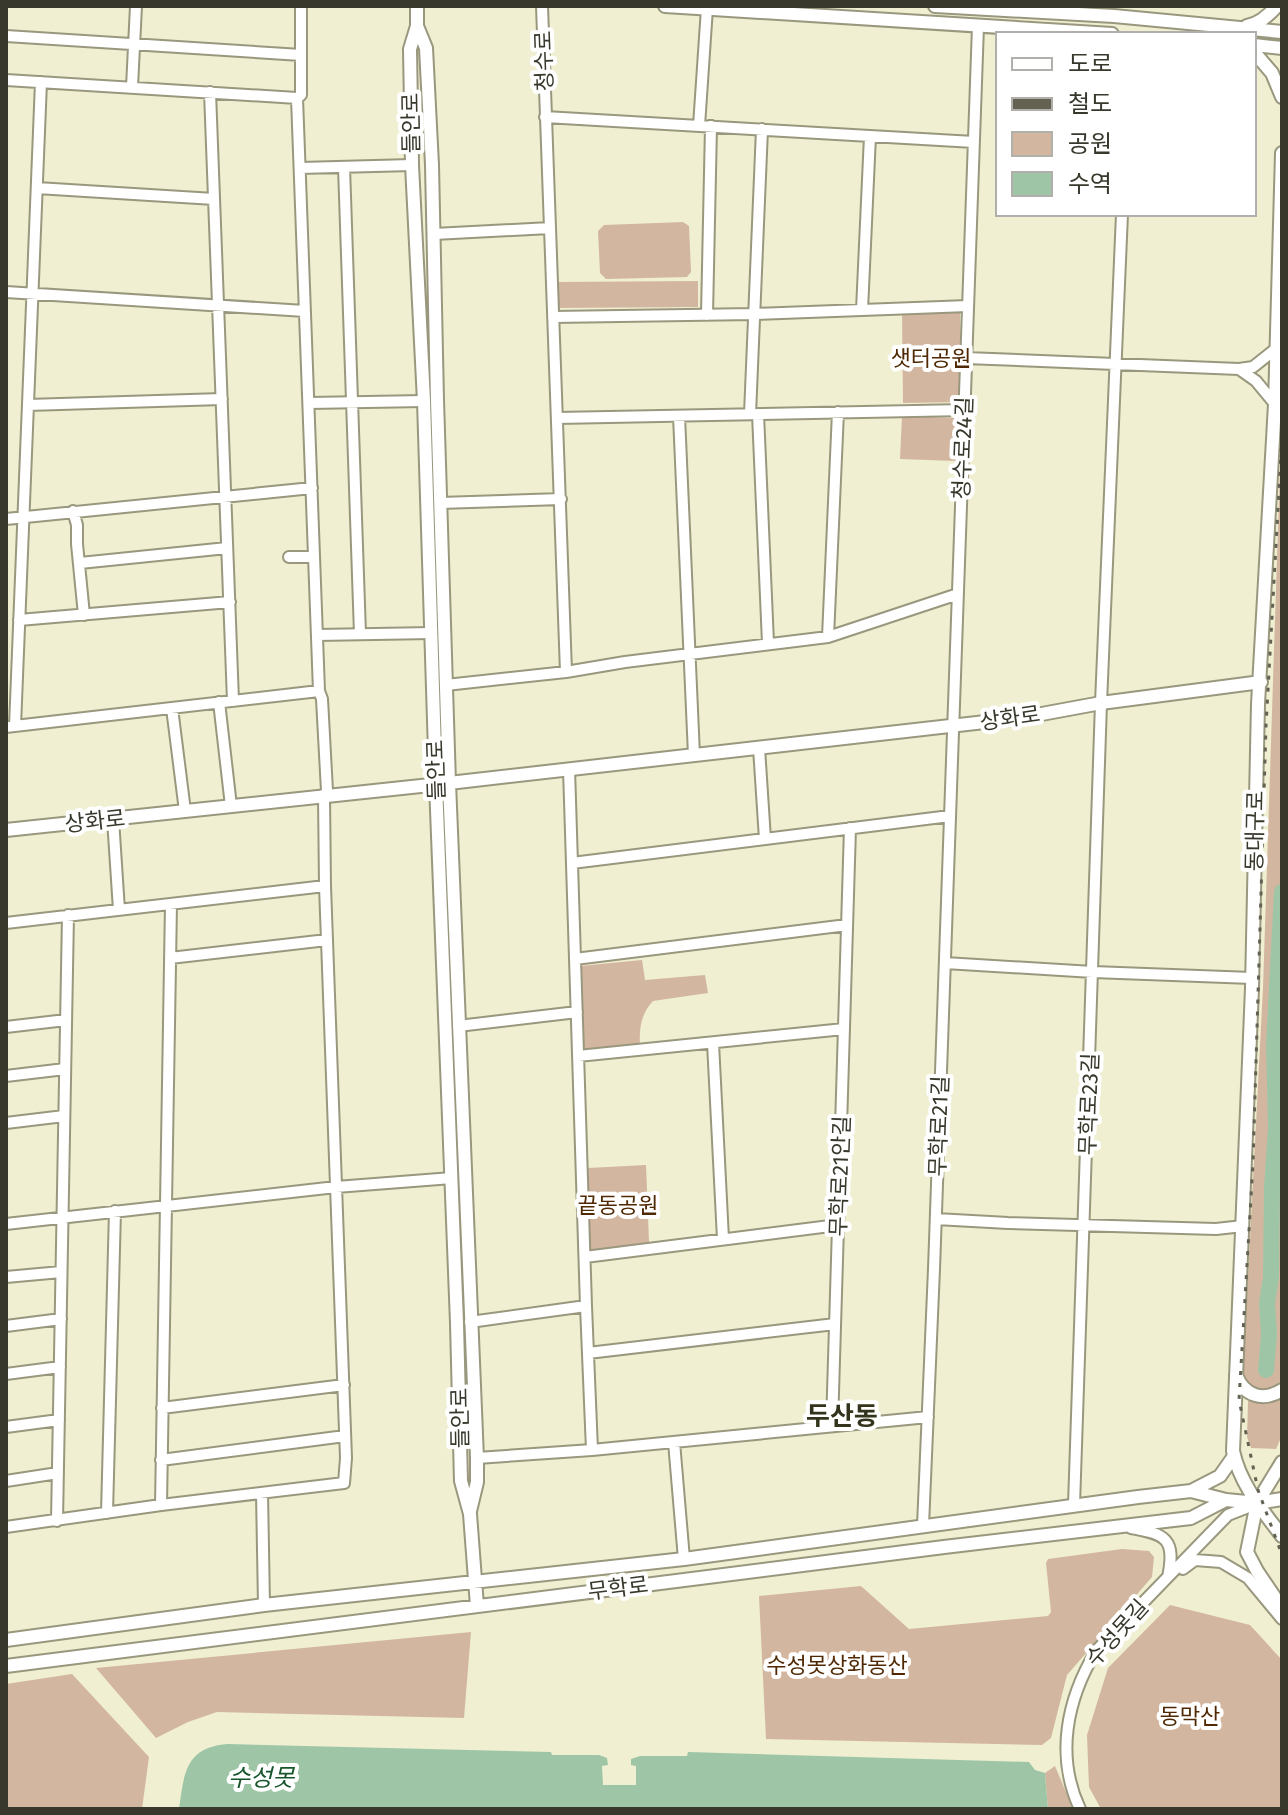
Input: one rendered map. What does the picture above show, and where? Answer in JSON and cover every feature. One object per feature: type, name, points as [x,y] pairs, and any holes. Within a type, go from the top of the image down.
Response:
[{"type":"main road","name":"들안로","points":[[417,6],[417,26],[410,49],[412,165],[432,633],[458,1026],[477,1458],[477,1482],[470,1514]]},
{"type":"main road","points":[[665,6],[1078,32]]},
{"type":"main road","points":[[935,6],[1114,11],[1282,32]]},
{"type":"main road","points":[[1238,27],[1254,25],[1277,6]]},
{"type":"main road","name":"들안로","points":[[417,26],[426,48],[434,234],[446,685],[443,784],[461,1481],[470,1514],[477,1606]]},
{"type":"main road","points":[[1256,45],[1282,48]]},
{"type":"main road","points":[[1256,54],[1272,73],[1282,97]]},
{"type":"main road","name":"동대구로","points":[[1282,153],[1275,404],[1258,704],[1252,978],[1234,1456],[1237,1468],[1257,1503],[1282,1536]]},
{"type":"main road","name":"상화로","points":[[6,830],[953,726],[1261,682]]},
{"type":"main road","points":[[1236,1375],[1244,1389],[1254,1395],[1270,1396],[1282,1390]]},
{"type":"main road","points":[[1191,1491],[1220,1476],[1234,1456]]},
{"type":"main road","points":[[1282,1462],[1257,1503],[1247,1552],[1282,1608]]},
{"type":"main road","name":"무학로","points":[[6,1640],[264,1605],[684,1559],[1191,1491],[1226,1500],[1257,1503],[1282,1499]]},
{"type":"main road","name":"무학로","points":[[6,1666],[1191,1518],[1226,1500]]},
{"type":"street","points":[[132,87],[136,6]]},
{"type":"street","points":[[6,1527],[344,1483],[344,1385],[325,886],[324,796],[327,791],[319,691],[297,98],[301,95],[301,6]]},
{"type":"street","name":"청수로","points":[[542,6],[566,672]]},
{"type":"street","points":[[707,8],[707,315]]},
{"type":"street","name":"청수로24길","points":[[953,726],[978,26]]},
{"type":"street","points":[[6,36],[301,55]]},
{"type":"street","points":[[6,80],[297,98]]},
{"type":"street","points":[[41,82],[19,620],[10,727],[319,691]]},
{"type":"street","points":[[210,92],[233,701]]},
{"type":"street","points":[[545,117],[974,142]]},
{"type":"street","points":[[762,129],[754,314],[754,414],[768,643]]},
{"type":"street","points":[[862,310],[870,136]]},
{"type":"street","points":[[300,168],[412,165]]},
{"type":"street","points":[[344,167],[360,634]]},
{"type":"street","points":[[37,188],[214,199]]},
{"type":"street","name":"무학로23길","points":[[1074,1505],[1101,703],[1122,216]]},
{"type":"street","points":[[434,234],[550,228]]},
{"type":"street","points":[[6,292],[305,311]]},
{"type":"street","points":[[553,317],[968,306]]},
{"type":"street","points":[[966,358],[1239,369],[1253,367],[1277,348]]},
{"type":"street","points":[[1239,369],[1256,381],[1275,404]]},
{"type":"street","points":[[28,405],[222,399]]},
{"type":"street","points":[[309,403],[424,401]]},
{"type":"street","points":[[557,418],[965,410]]},
{"type":"street","points":[[828,637],[838,412]]},
{"type":"street","points":[[679,416],[694,755]]},
{"type":"street","points":[[6,519],[312,488]]},
{"type":"street","points":[[440,503],[561,499]]},
{"type":"street","points":[[73,511],[77,525],[84,615]]},
{"type":"street","points":[[80,563],[227,548]]},
{"type":"street","points":[[289,557],[314,557]]},
{"type":"street","points":[[446,685],[828,637],[958,594]]},
{"type":"street","points":[[19,620],[230,602]]},
{"type":"street","points":[[317,635],[432,633]]},
{"type":"street","points":[[219,702],[231,806]]},
{"type":"street","points":[[172,708],[185,811]]},
{"type":"street","name":"무학로21길","points":[[923,1526],[953,726]]},
{"type":"street","points":[[759,748],[765,839]]},
{"type":"street","points":[[569,769],[592,1450]]},
{"type":"street","points":[[572,863],[950,816]]},
{"type":"street","points":[[113,819],[119,910]]},
{"type":"street","name":"무학로21안길","points":[[832,1426],[850,828]]},
{"type":"street","points":[[6,923],[325,886]]},
{"type":"street","points":[[161,1505],[171,904]]},
{"type":"street","points":[[57,1521],[68,915]]},
{"type":"street","points":[[575,959],[847,925]]},
{"type":"street","points":[[170,958],[327,940]]},
{"type":"street","points":[[945,963],[1252,978]]},
{"type":"street","points":[[458,1026],[577,1012]]},
{"type":"street","points":[[6,1027],[66,1020]]},
{"type":"street","points":[[578,1056],[844,1029]]},
{"type":"street","points":[[713,1043],[723,1239]]},
{"type":"street","points":[[6,1076],[65,1069]]},
{"type":"street","points":[[6,1123],[64,1116]]},
{"type":"street","points":[[6,1224],[336,1187],[452,1178]]},
{"type":"street","points":[[107,1513],[115,1211]]},
{"type":"street","points":[[936,1219],[1216,1229],[1243,1226]]},
{"type":"street","points":[[585,1257],[838,1225]]},
{"type":"street","points":[[6,1277],[61,1272]]},
{"type":"street","points":[[470,1322],[586,1306]]},
{"type":"street","points":[[6,1326],[61,1319]]},
{"type":"street","points":[[588,1353],[835,1324]]},
{"type":"street","points":[[6,1374],[60,1367]]},
{"type":"street","points":[[162,1408],[344,1385]]},
{"type":"street","points":[[832,1426],[928,1417]]},
{"type":"street","points":[[6,1427],[59,1420]]},
{"type":"street","name":"들안로","points":[[477,1458],[832,1426]]},
{"type":"street","points":[[161,1460],[345,1436]]},
{"type":"street","points":[[674,1442],[684,1559]]},
{"type":"street","points":[[6,1481],[58,1473]]},
{"type":"street","points":[[262,1493],[264,1605]]},
{"type":"street","name":"수성못길","points":[[1080,1809],[1067,1767],[1067,1723],[1077,1688],[1096,1651],[1228,1515],[1257,1503]]},
{"type":"street","points":[[1117,1525],[1163,1537],[1172,1558],[1168,1579]]},
{"type":"street","points":[[1168,1579],[1195,1560],[1221,1562],[1248,1578],[1282,1619]]},
{"type":"green space","points":[[683,222],[689,226],[691,272],[687,277],[606,279],[600,273],[598,231],[604,225]]},
{"type":"green space","points":[[698,281],[698,307],[556,308],[556,282]]},
{"type":"green space","name":"샛터공원","points":[[902,313],[960,313],[961,402],[903,403]]},
{"type":"green space","points":[[1282,405],[1282,1376],[1275,1387],[1254,1391],[1245,1382],[1243,1374],[1263,988]]},
{"type":"green space","points":[[902,416],[957,418],[956,461],[900,459]]},
{"type":"green space","points":[[642,960],[645,980],[705,975],[708,993],[653,1001],[642,1022],[640,1046],[581,1053],[580,966]]},
{"type":"green space","name":"끝동공원","points":[[646,1165],[649,1242],[589,1251],[588,1168]]},
{"type":"green space","points":[[1282,1396],[1280,1440],[1276,1449],[1251,1448],[1247,1437],[1248,1401],[1272,1401]]},
{"type":"green space","name":"수성못상화동산","points":[[1122,1549],[1149,1551],[1154,1557],[1152,1577],[1067,1675],[1051,1738],[1042,1745],[766,1739],[759,1596],[861,1586],[909,1629],[1048,1616],[1051,1612],[1048,1559]]},
{"type":"green space","name":"동막산","points":[[1170,1605],[1250,1625],[1282,1660],[1282,1809],[1101,1809],[1089,1787],[1087,1735],[1108,1668]]},
{"type":"green space","points":[[471,1632],[464,1718],[217,1712],[156,1738],[96,1668]]},
{"type":"green space","points":[[72,1674],[149,1757],[142,1809],[6,1809],[6,1684]]},
{"type":"green space","points":[[1055,1766],[1073,1809],[1048,1809],[1045,1773]]},
{"type":"water","name":"수성못","points":[[228,1744],[599,1755],[607,1758],[608,1765],[602,1766],[603,1785],[636,1785],[636,1766],[631,1765],[631,1759],[640,1756],[687,1756],[688,1752],[1029,1762],[1035,1770],[1045,1773],[1048,1809],[179,1809],[189,1764],[203,1750]]},
{"type":"waterway","points":[[1266,1370],[1276,1127],[1274,1045],[1282,892]]},
{"type":"railway","points":[[1282,436],[1266,726],[1253,1163],[1239,1400],[1258,1490],[1282,1555]]},
{"type":"district","name":"두산동","points":[[842,1416]]}]
